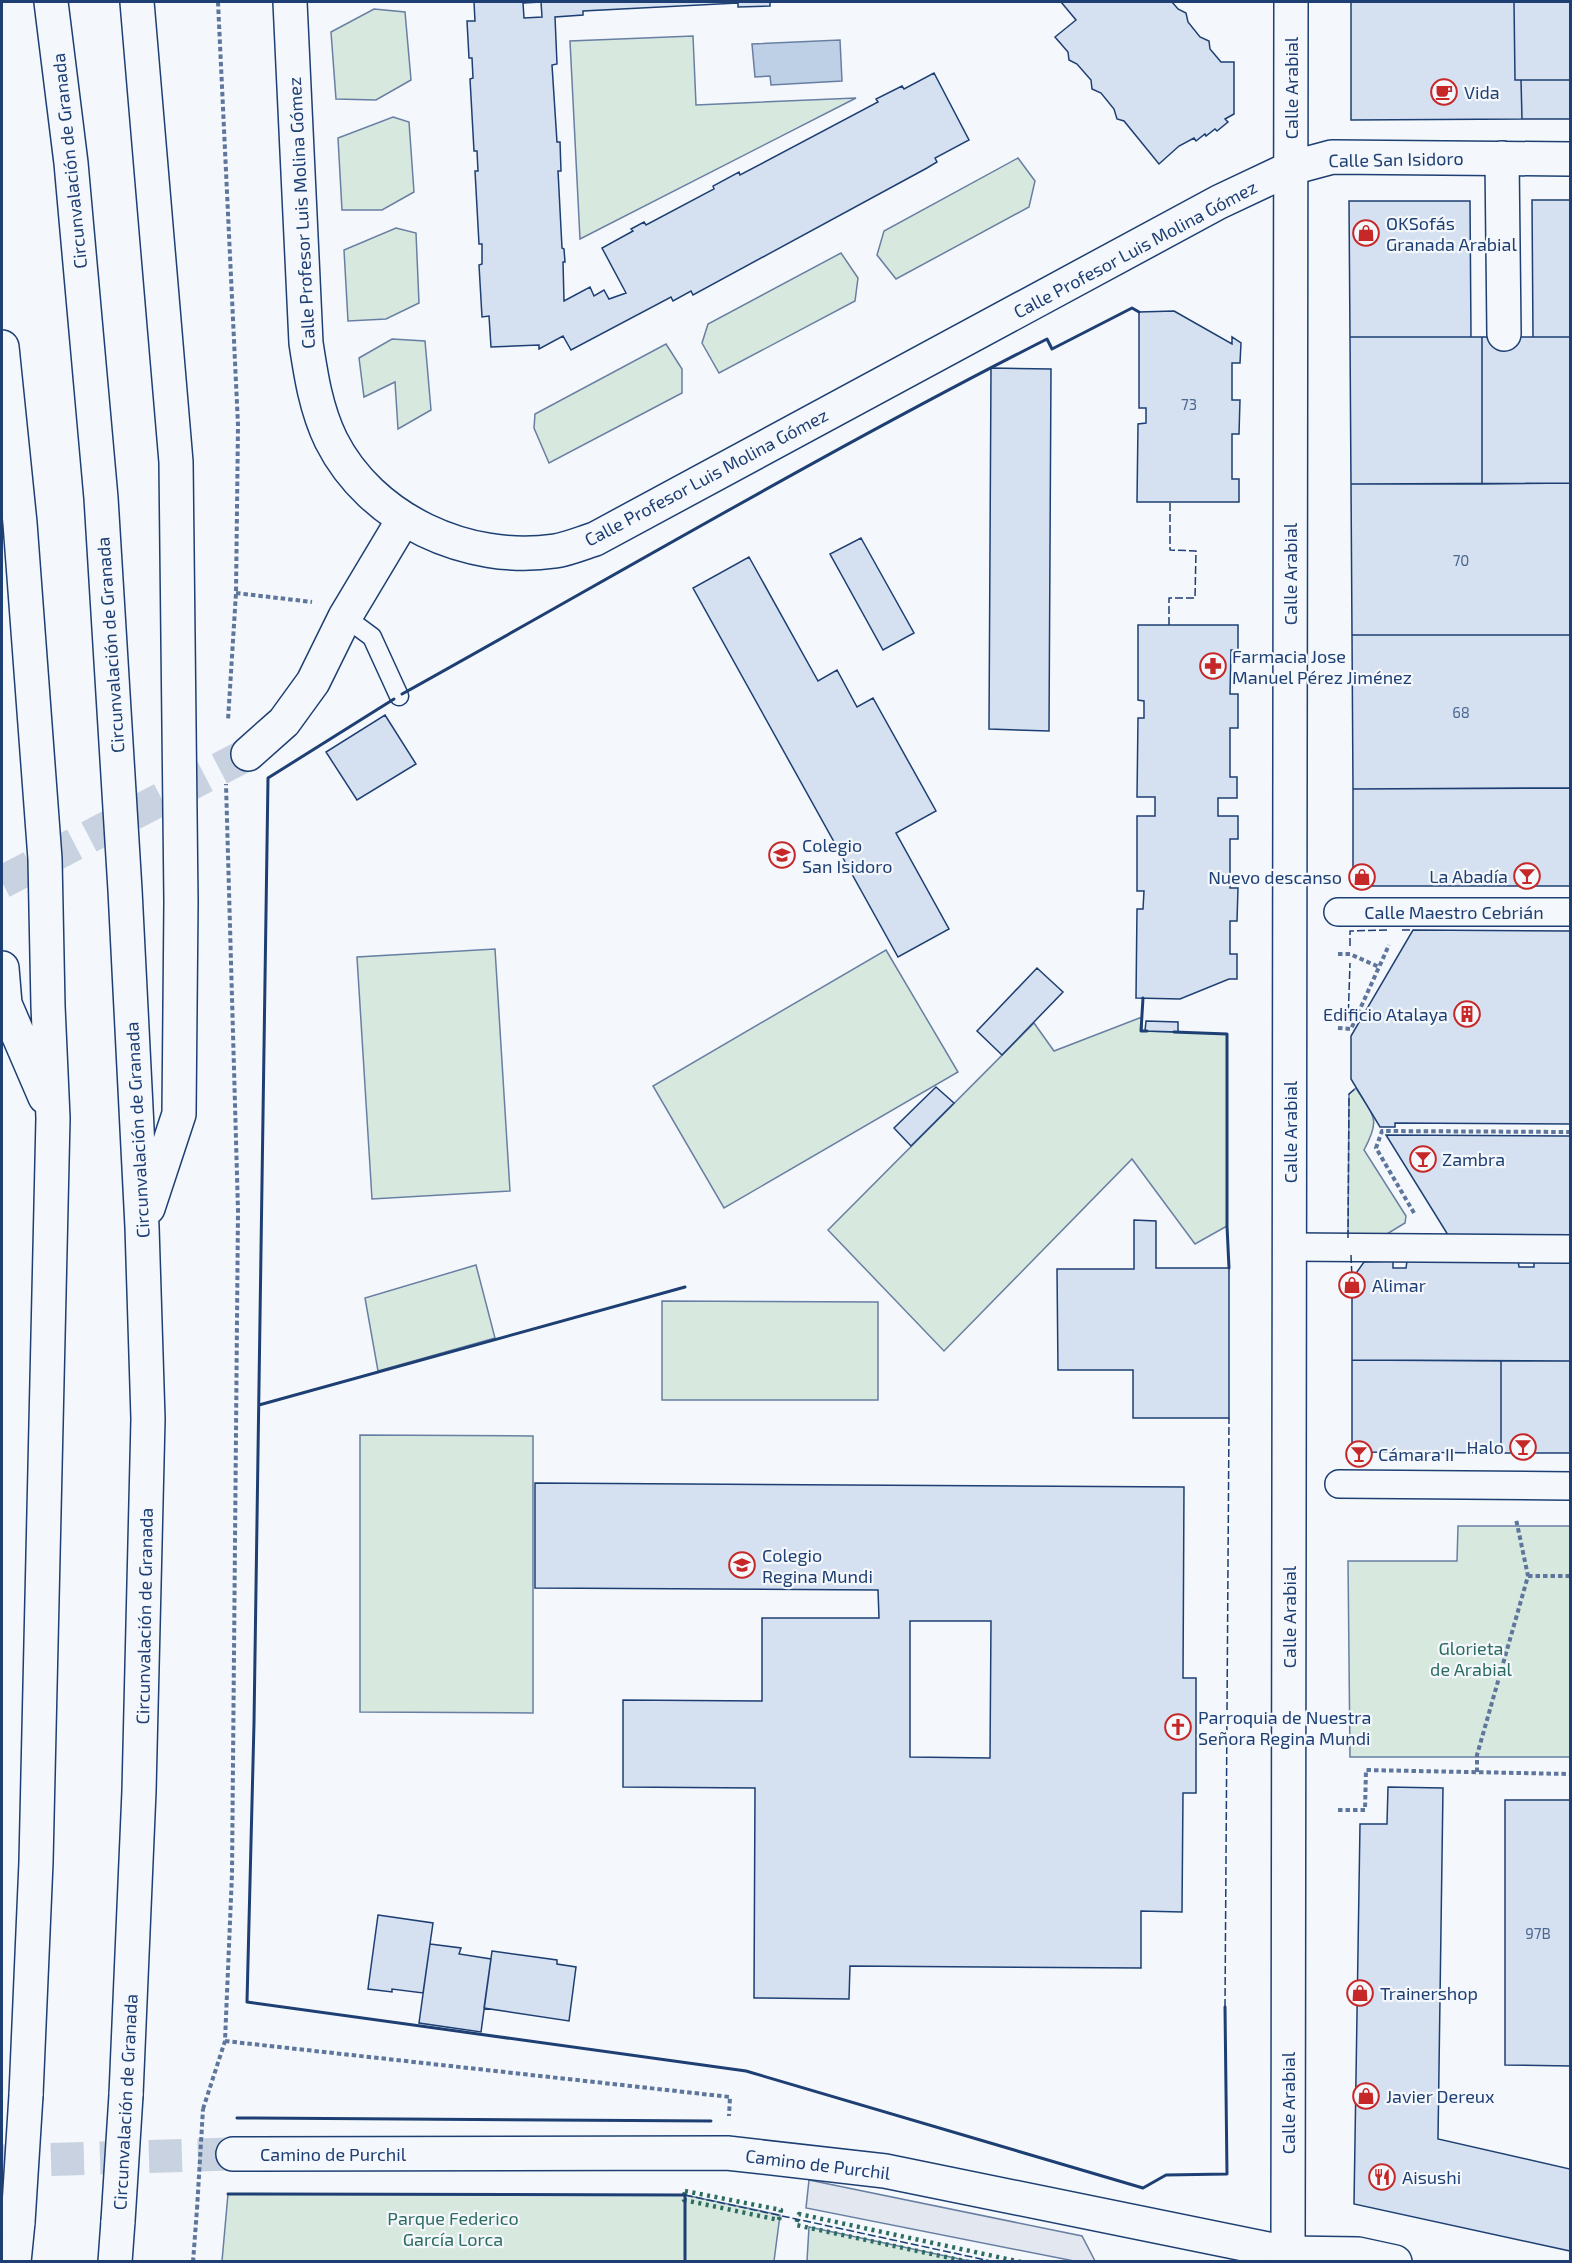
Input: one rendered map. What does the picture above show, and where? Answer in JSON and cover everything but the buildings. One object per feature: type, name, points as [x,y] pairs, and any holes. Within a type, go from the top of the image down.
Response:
[{"type":"main road","name":"Circunvalación de Granada","points":[[51,2],[71,164],[101,498],[125,890],[142,1227],[148,1419],[139,1791],[126,2095],[115,2262]]},
{"type":"main road","points":[[137,2],[176,462],[181,902],[179,1114],[142,1227]]},
{"type":"main road","name":"Calle Profesor Luis Molina Gómez","points":[[290,2],[306,343],[314,394],[331,440],[358,480],[403,520],[450,542],[500,553],[557,551],[595,539],[1235,194],[1291,168]]},
{"type":"main road","name":"Calle Arabial","points":[[1288,2257],[1291,2]]},
{"type":"main road","name":"Calle San Isidoro","points":[[1291,168],[1332,157],[1570,159]]},
{"type":"main road","points":[[1502,158],[1504,334]]},
{"type":"main road","points":[[2,347],[20,523],[45,859],[48,1006],[54,1118],[36,1862],[26,2095],[14,2262]]},
{"type":"main road","points":[[237,763],[284,722],[308,689],[345,617],[403,520]]},
{"type":"main road","points":[[2,968],[5,1004],[54,1118]]},
{"type":"main road","name":"Camino de Purchil","points":[[233,2154],[727,2153],[885,2171],[1288,2257],[1358,2254],[1395,2262]]},
{"type":"street","name":"Calle Maestro Cebrián","points":[[1338,912],[1570,912]]},
{"type":"street","points":[[1290,1247],[1570,1249]]},
{"type":"street","points":[[1339,1484],[1570,1486]]},
{"type":"lane","points":[[345,617],[372,637],[399,696]]},
{"type":"path","points":[[218,2],[238,425],[236,593],[228,724]]},
{"type":"path","points":[[236,593],[308,600],[345,617]]},
{"type":"path","points":[[193,2262],[203,2109],[225,2041],[232,1874],[237,1223],[237,763]]},
{"type":"path","points":[[1338,1029],[1351,1029],[1396,930],[1395,912]]},
{"type":"path","points":[[1338,954],[1350,954],[1379,967]]},
{"type":"path","points":[[1421,1248],[1418,1220],[1376,1148],[1382,1131],[1570,1132]]},
{"type":"path","points":[[1476,1772],[1477,1755],[1528,1576],[1570,1576]]},
{"type":"path","points":[[1338,1810],[1365,1810],[1366,1770],[1570,1774]]},
{"type":"path","points":[[225,2041],[730,2097],[727,2153]]},
{"type":"green space","points":[[374,9],[405,12],[411,80],[376,100],[336,99],[331,32]]},
{"type":"green space","points":[[693,36],[696,105],[856,98],[580,239],[570,41]]},
{"type":"green space","points":[[393,117],[409,122],[414,192],[382,210],[342,210],[338,138]]},
{"type":"green space","points":[[1018,158],[1035,181],[1029,207],[896,279],[877,255],[884,231]]},
{"type":"green space","points":[[396,228],[416,233],[419,303],[386,319],[348,321],[344,250]]},
{"type":"green space","points":[[841,253],[858,278],[855,301],[719,373],[702,343],[708,324]]},
{"type":"green space","points":[[392,339],[425,341],[431,410],[398,429],[395,382],[364,397],[359,358]]},
{"type":"green space","points":[[666,344],[682,369],[682,393],[549,463],[534,428],[535,414]]},
{"type":"green space","points":[[495,949],[510,1191],[372,1199],[357,957]]},
{"type":"green space","points":[[886,950],[958,1072],[724,1208],[653,1086]]},
{"type":"green space","points":[[1142,1017],[1142,1031],[1227,1034],[1227,1226],[1195,1244],[1132,1159],[944,1351],[828,1230],[1034,1023],[1054,1051]]},
{"type":"green space","points":[[1356,1088],[1371,1112],[1374,1124],[1364,1150],[1406,1216],[1405,1223],[1382,1237],[1348,1238],[1349,1094]]},
{"type":"green space","points":[[476,1265],[495,1338],[378,1371],[365,1298]]},
{"type":"green space","points":[[662,1301],[878,1302],[878,1400],[662,1400]]},
{"type":"green space","points":[[360,1435],[533,1436],[533,1713],[360,1712]]},
{"type":"green space","name":"Glorieta de Arabial","points":[[1458,1526],[1570,1526],[1570,1757],[1350,1757],[1348,1561],[1457,1561]]},
{"type":"green space","name":"Parque Federico García Lorca","points":[[228,2194],[685,2195],[780,2215],[774,2261],[222,2261]]},
{"type":"green space","points":[[809,2227],[969,2261],[807,2261]]},
{"type":"shaded area","points":[[809,2180],[1082,2236],[1095,2261],[1074,2261],[806,2208]]},
{"type":"water","points":[[840,40],[842,81],[771,85],[770,76],[755,77],[752,44]]},
{"type":"tunnel","points":[[2,882],[248,754]]},
{"type":"tunnel","points":[[2,2161],[233,2154]]},
{"type":"hedge","points":[[685,2191],[781,2210],[779,2220],[684,2200],[685,2191]]},
{"type":"hedge","points":[[969,2262],[796,2225],[799,2214],[1021,2262]]},
{"type":"fence","points":[[1169,625],[1169,598],[1195,598],[1196,551],[1170,550],[1170,502]]},
{"type":"fence","points":[[1350,946],[1350,931],[1389,930]]},
{"type":"fence","points":[[1402,930],[1413,930]]},
{"type":"fence","points":[[1348,1023],[1350,963]]},
{"type":"fence","points":[[1348,1238],[1349,1094],[1356,1088]]},
{"type":"fence","points":[[1351,1255],[1352,1279]]},
{"type":"fence","points":[[1225,2007],[1229,1418]]},
{"type":"fence","points":[[685,2195],[995,2262]]},
{"type":"wall","points":[[402,694],[803,469],[965,381],[1047,339],[1052,349],[1132,308],[1139,312]]},
{"type":"wall","points":[[394,699],[268,778],[254,1723],[247,2002],[746,2071],[1143,2188],[1166,2175],[1227,2174],[1225,2007]]},
{"type":"wall","points":[[1143,998],[1141,1031],[1147,1031]]},
{"type":"wall","points":[[1174,1032],[1227,1034],[1229,1268]]},
{"type":"wall","points":[[259,1405],[685,1287]]},
{"type":"wall","points":[[237,2118],[711,2121]]},
{"type":"wall","points":[[228,2194],[685,2195],[685,2262]]},
{"type":"place","name":"Vida","points":[[1444,92]]},
{"type":"place","name":"OKSofás Granada Arabial","points":[[1366,233]]},
{"type":"place","name":"Farmacia Jose Manuel Pérez Jiménez","points":[[1213,666]]},
{"type":"place","name":"Colegio San Isidoro","points":[[782,855]]},
{"type":"place","name":"La Abadía","points":[[1527,876]]},
{"type":"place","name":"Nuevo descanso","points":[[1362,877]]},
{"type":"place","name":"Edificio Atalaya","points":[[1467,1014]]},
{"type":"place","name":"Zambra","points":[[1423,1159]]},
{"type":"place","name":"Alimar","points":[[1352,1285]]},
{"type":"place","name":"Halo","points":[[1523,1447]]},
{"type":"place","name":"Cámara II","points":[[1359,1454]]},
{"type":"place","name":"Colegio Regina Mundi","points":[[742,1565]]},
{"type":"place","name":"Parroquia de Nuestra Señora Regina Mundi","points":[[1178,1727]]},
{"type":"place","name":"Trainershop","points":[[1360,1993]]},
{"type":"place","name":"Javier Dereux","points":[[1366,2096]]},
{"type":"place","name":"Aisushi","points":[[1382,2177]]}]
